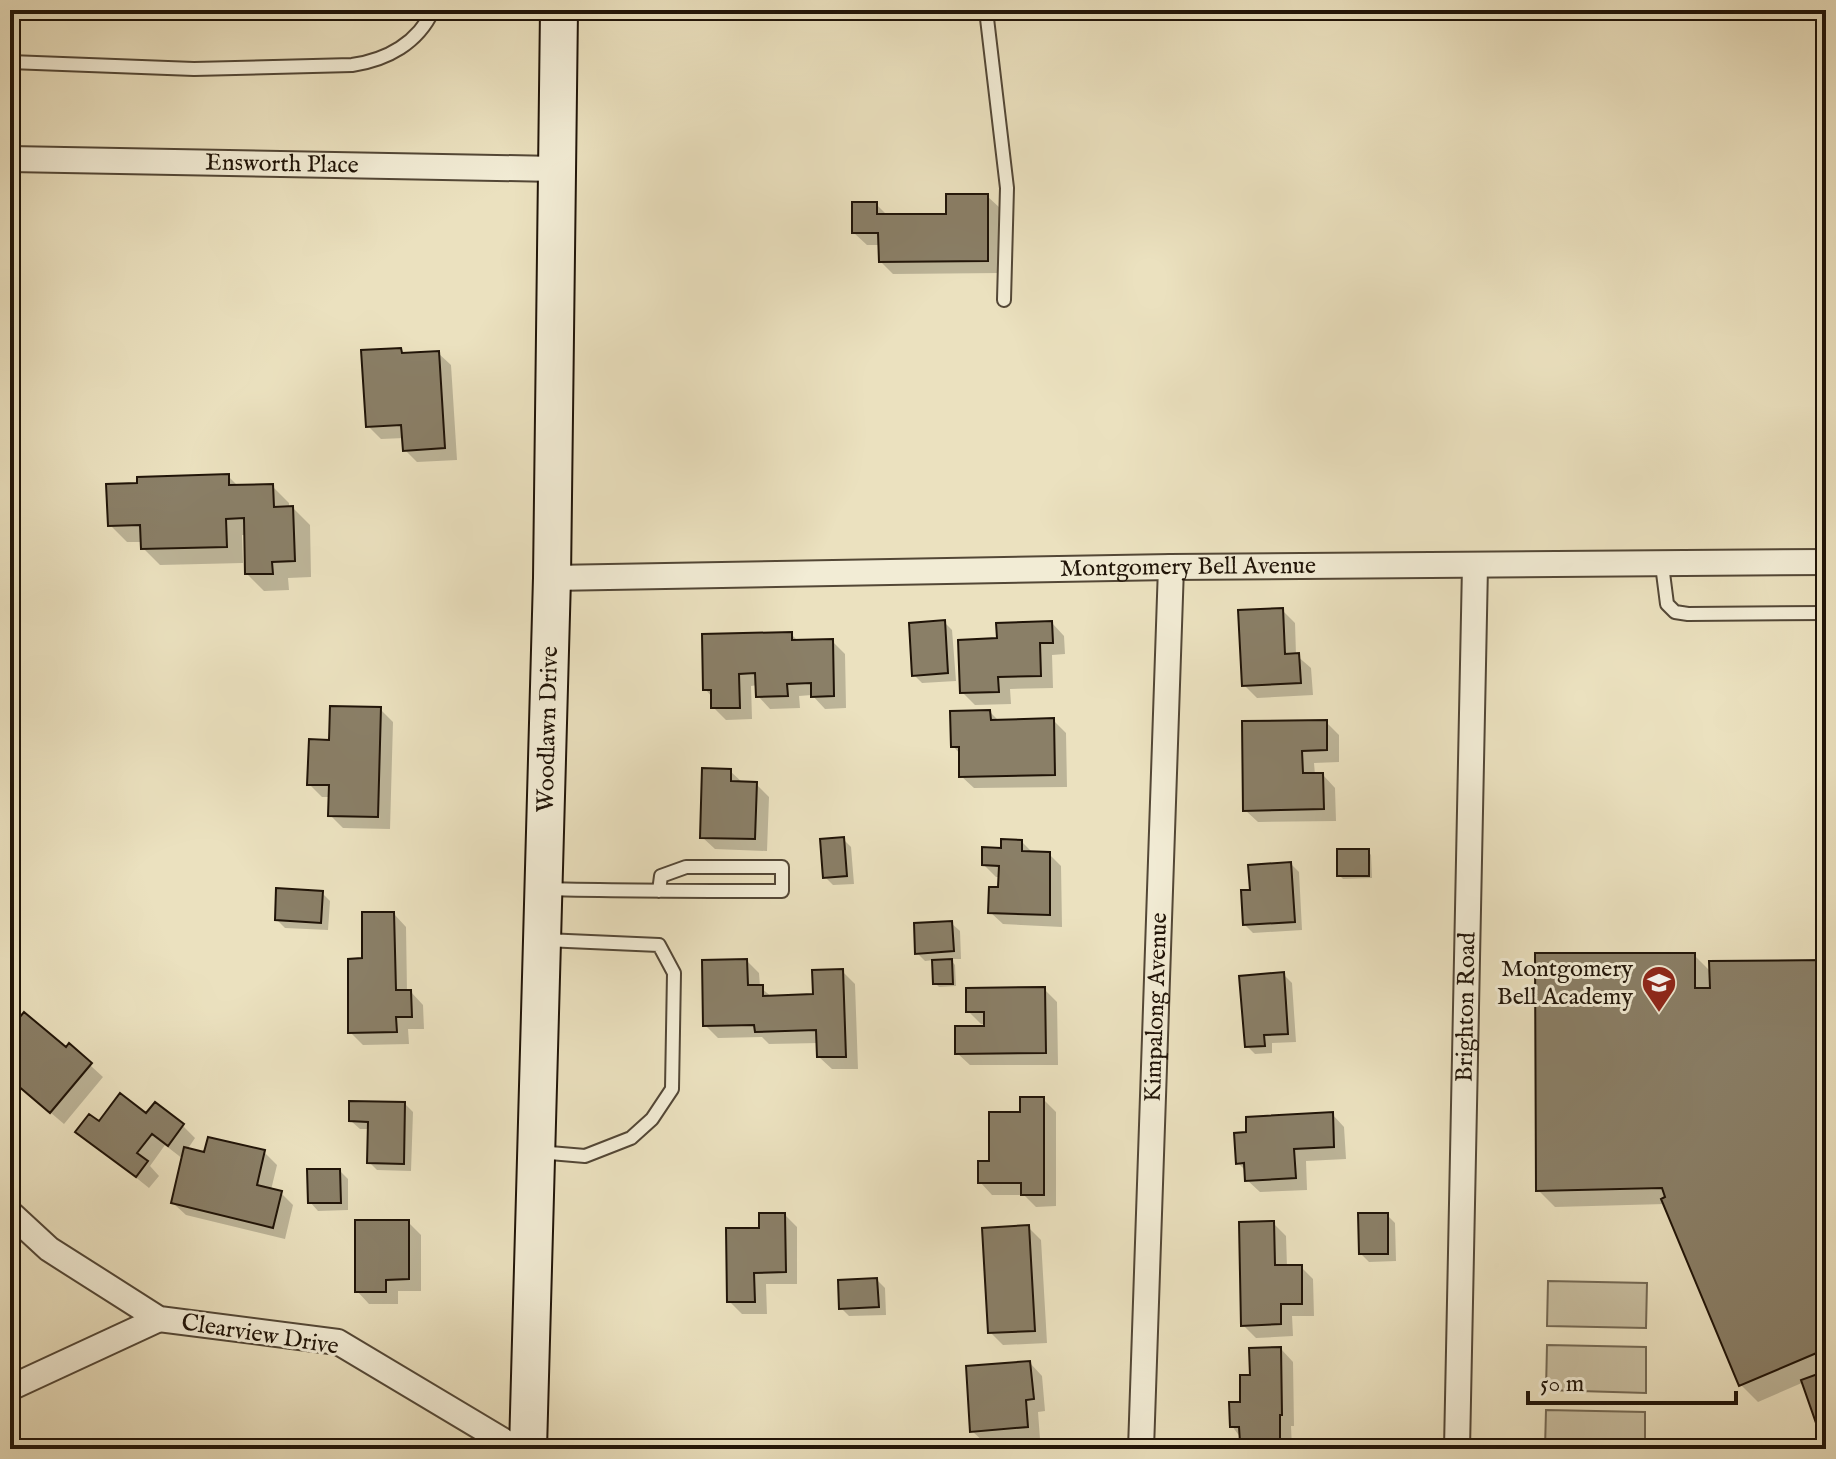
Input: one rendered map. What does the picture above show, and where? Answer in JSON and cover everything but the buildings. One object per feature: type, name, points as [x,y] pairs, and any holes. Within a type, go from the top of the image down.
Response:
[{"type":"main road","name":"Woodlawn Drive","points":[[528,1449],[552,578],[559,10]]},
{"type":"street","name":"Ensworth Place","points":[[10,159],[556,169]]},
{"type":"street","name":"Montgomery Bell Avenue","points":[[552,578],[1171,567],[1826,562]]},
{"type":"street","name":"Brighton Road","points":[[1457,1449],[1475,566]]},
{"type":"street","name":"Kimpalong Avenue","points":[[1141,1449],[1171,567]]},
{"type":"street","name":"Clearview Drive","points":[[10,1213],[49,1249],[159,1319],[338,1342],[517,1449]]},
{"type":"street","points":[[10,1388],[159,1319]]},
{"type":"lane","points":[[10,62],[194,69],[352,65],[368,63],[398,50],[422,28],[433,10]]},
{"type":"lane","points":[[986,10],[1007,188],[1004,300]]},
{"type":"lane","points":[[1662,565],[1667,604],[1675,612],[1826,613]]},
{"type":"lane","points":[[543,889],[659,891],[782,891],[782,867],[686,867],[661,876],[659,891]]},
{"type":"lane","points":[[536,1152],[585,1156],[631,1138],[652,1119],[672,1089],[674,1039],[674,973],[659,945],[542,940]]},
{"type":"shaded area","points":[[1548,1281],[1647,1283],[1646,1328],[1547,1326]]},
{"type":"shaded area","points":[[1547,1345],[1646,1347],[1646,1393],[1546,1390]]},
{"type":"shaded area","points":[[1546,1410],[1645,1412],[1645,1449],[1545,1449]]},
{"type":"place","name":"Montgomery Bell Academy","points":[[1659,1014]]}]
